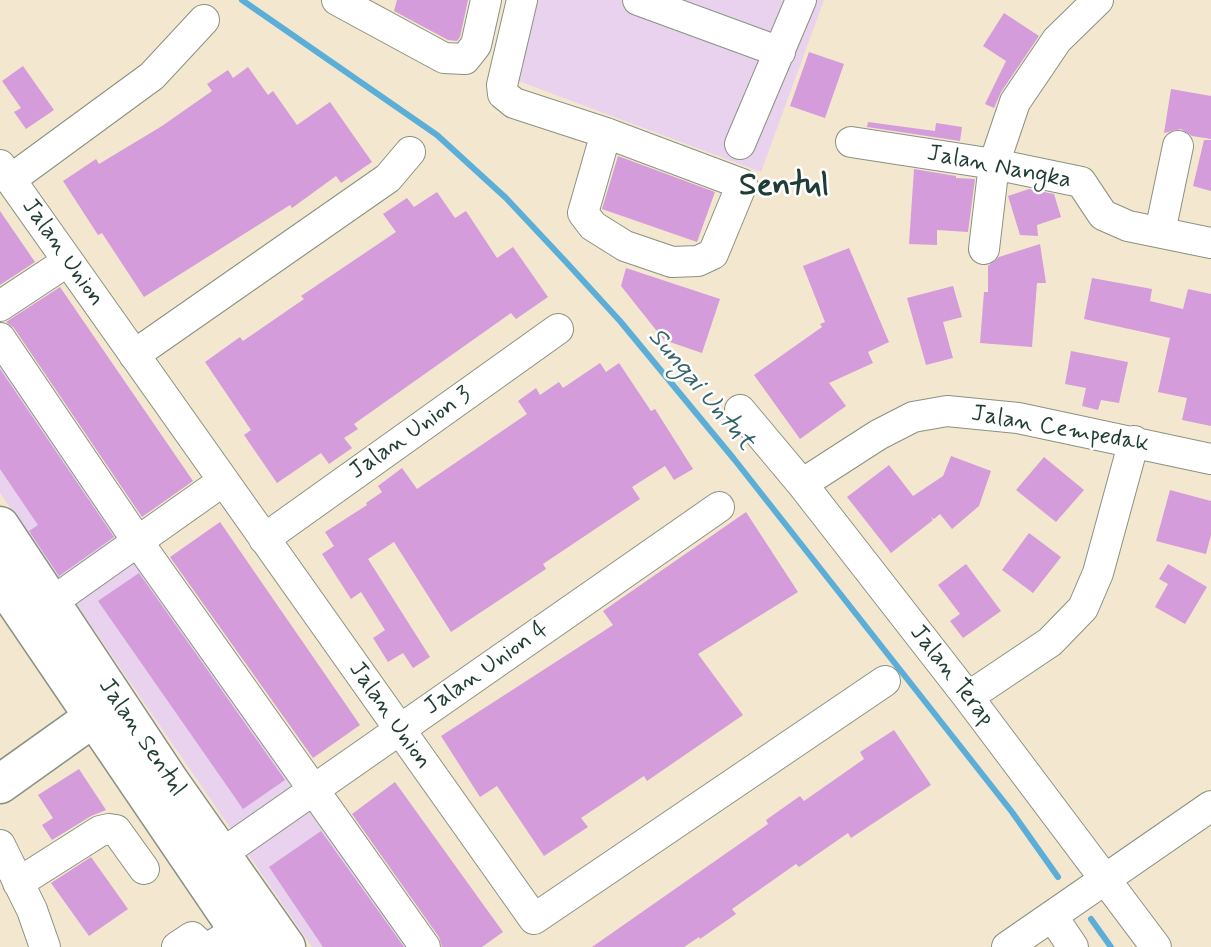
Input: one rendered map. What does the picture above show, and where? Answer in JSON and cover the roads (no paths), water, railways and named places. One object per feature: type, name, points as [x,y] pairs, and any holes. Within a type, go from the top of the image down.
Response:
[{"type":"main road","name":"Jalan Sentul","points":[[0,526],[52,602],[99,699],[112,746],[233,941]]},
{"type":"main road","name":"Jalan Sentul","points":[[0,579],[99,699],[220,855],[286,947]]},
{"type":"main road","points":[[0,757],[99,699]]},
{"type":"main road","points":[[0,784],[99,699]]},
{"type":"street","points":[[337,0],[444,58],[466,60],[476,44],[486,0]]},
{"type":"street","points":[[522,0],[502,86],[503,94],[514,103],[606,133],[742,184],[713,254],[698,261],[672,262],[625,246],[593,226],[583,213],[606,133]]},
{"type":"street","points":[[638,0],[780,52]]},
{"type":"street","points":[[740,144],[801,0]]},
{"type":"street","points":[[984,249],[994,164],[1015,102],[1057,40],[1098,0]]},
{"type":"street","points":[[5,172],[152,76],[204,20]]},
{"type":"street","name":"Jalan Nangka","points":[[851,142],[994,164],[1081,182],[1103,215],[1128,226],[1211,243]]},
{"type":"street","points":[[1160,232],[1178,146]]},
{"type":"street","points":[[134,355],[388,178],[410,152]]},
{"type":"street","name":"Jalan Union","points":[[5,172],[534,919],[886,681]]},
{"type":"street","points":[[0,306],[68,261]]},
{"type":"street","name":"Jalan Union 3","points":[[264,538],[558,329]]},
{"type":"street","points":[[0,338],[138,542],[425,947]]},
{"type":"street","name":"Jalan Terap","points":[[740,410],[802,484],[968,697],[1156,947]]},
{"type":"street","name":"Jalan Cempedak","points":[[802,484],[878,435],[913,417],[947,411],[1018,418],[1211,459]]},
{"type":"street","points":[[968,697],[1050,642],[1083,608],[1098,573],[1134,441]]},
{"type":"street","points":[[52,602],[223,481]]},
{"type":"street","name":"Jalan Union 4","points":[[220,855],[719,507]]},
{"type":"street","points":[[1007,947],[1211,806]]},
{"type":"street","points":[[19,883],[100,831],[108,829],[116,830],[144,869]]},
{"type":"street","points":[[0,845],[32,910],[45,947]]},
{"type":"street","points":[[1052,916],[1073,947]]},
{"type":"street","points":[[177,947],[191,937],[203,947]]},
{"type":"waterway","name":"Sungai Untut","points":[[242,0],[437,135],[506,198],[566,262],[620,321],[734,459],[1012,812],[1058,877]]},
{"type":"waterway","name":"Sungai Untut","points":[[1091,919],[1111,947]]},
{"type":"district","name":"Sentul","points":[[784,187]]}]
